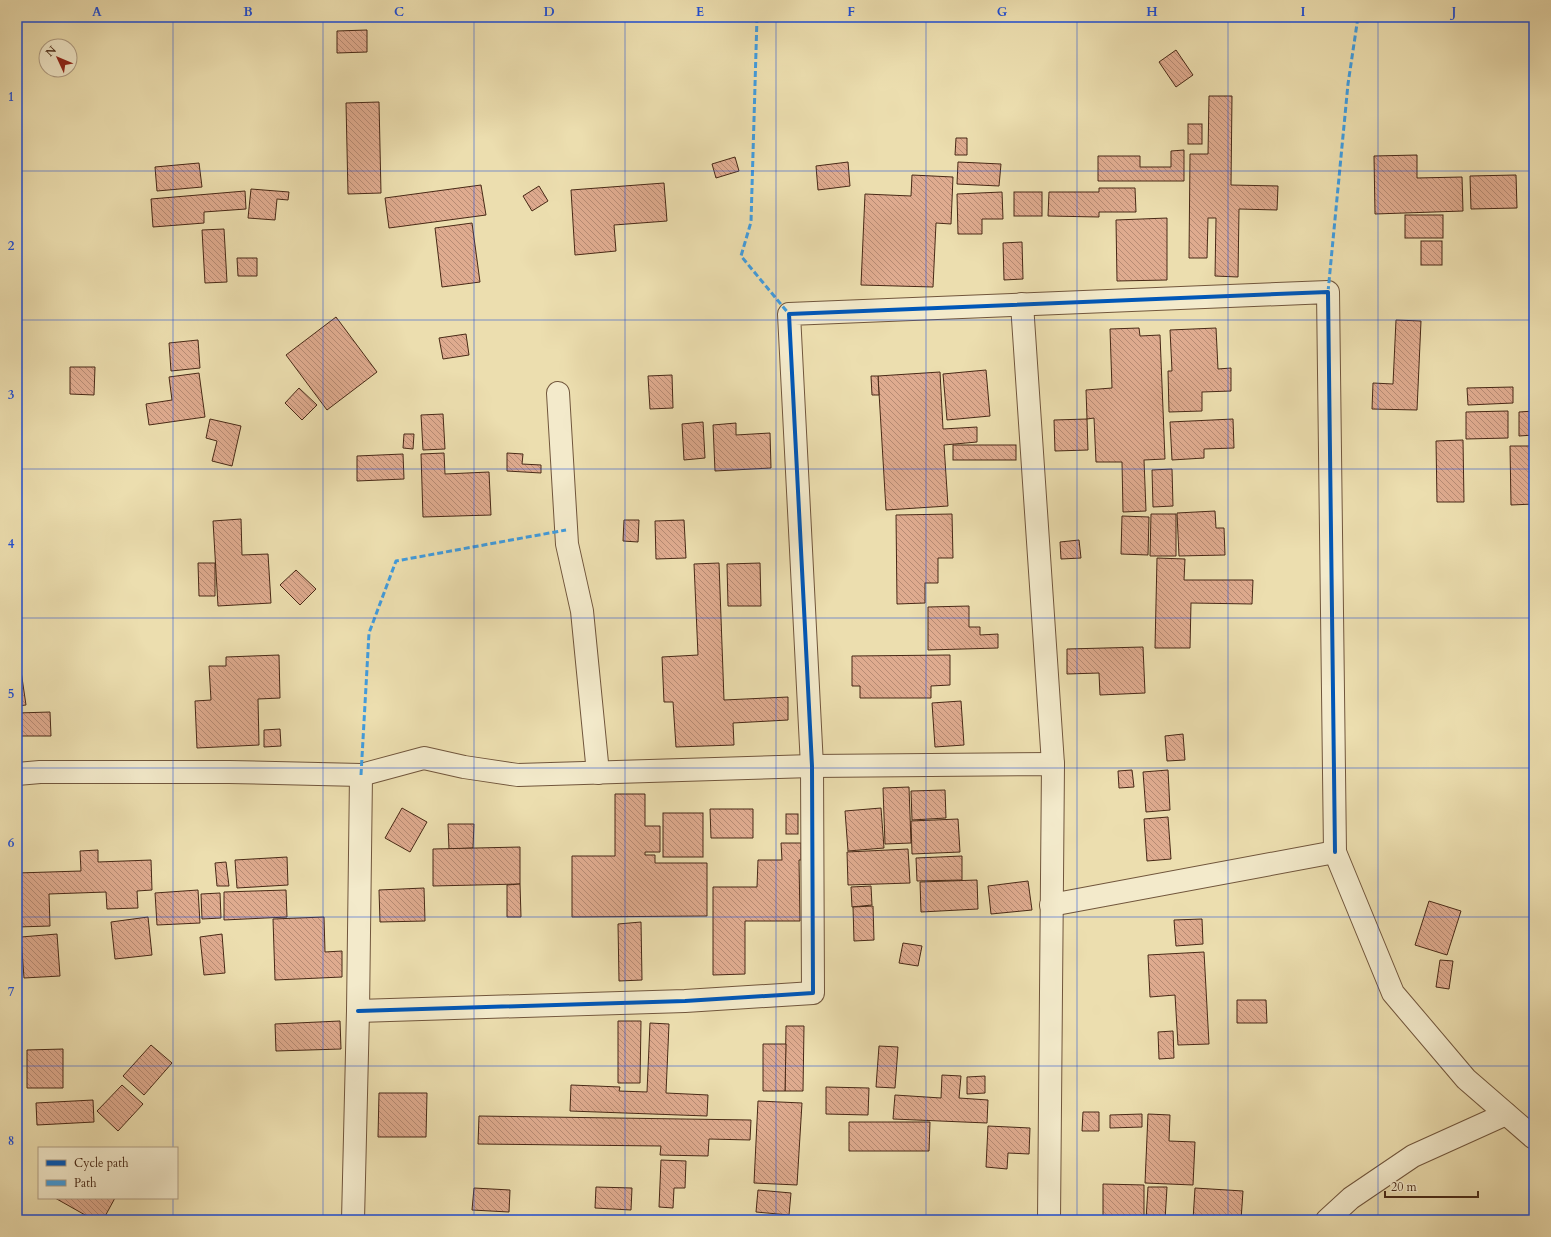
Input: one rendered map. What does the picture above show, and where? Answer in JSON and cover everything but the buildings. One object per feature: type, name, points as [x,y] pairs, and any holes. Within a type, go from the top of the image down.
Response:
[{"type":"street","points":[[358,1011],[685,1001],[813,993],[812,766],[789,314],[1328,292],[1335,852],[1393,993],[1466,1079],[1534,1138]]},
{"type":"street","points":[[1022,304],[1053,764],[1048,1220]]},
{"type":"street","points":[[558,394],[567,544],[582,611],[598,773]]},
{"type":"street","points":[[17,774],[40,772],[229,772],[361,774],[424,758],[464,767],[518,775],[812,766],[1053,764]]},
{"type":"street","points":[[353,1220],[358,1011],[361,774]]},
{"type":"street","points":[[1052,905],[1335,852]]},
{"type":"street","points":[[1326,1220],[1351,1198],[1413,1156],[1506,1114]]},
{"type":"marked path","points":[[757,17],[751,222],[741,256],[789,314]]},
{"type":"marked path","points":[[1328,292],[1348,84],[1358,17]]},
{"type":"marked path","points":[[361,775],[369,633],[396,561],[566,530]]},
{"type":"cycle path","points":[[358,1011],[685,1001],[813,993],[812,766],[789,314],[1328,292],[1335,852]]}]
